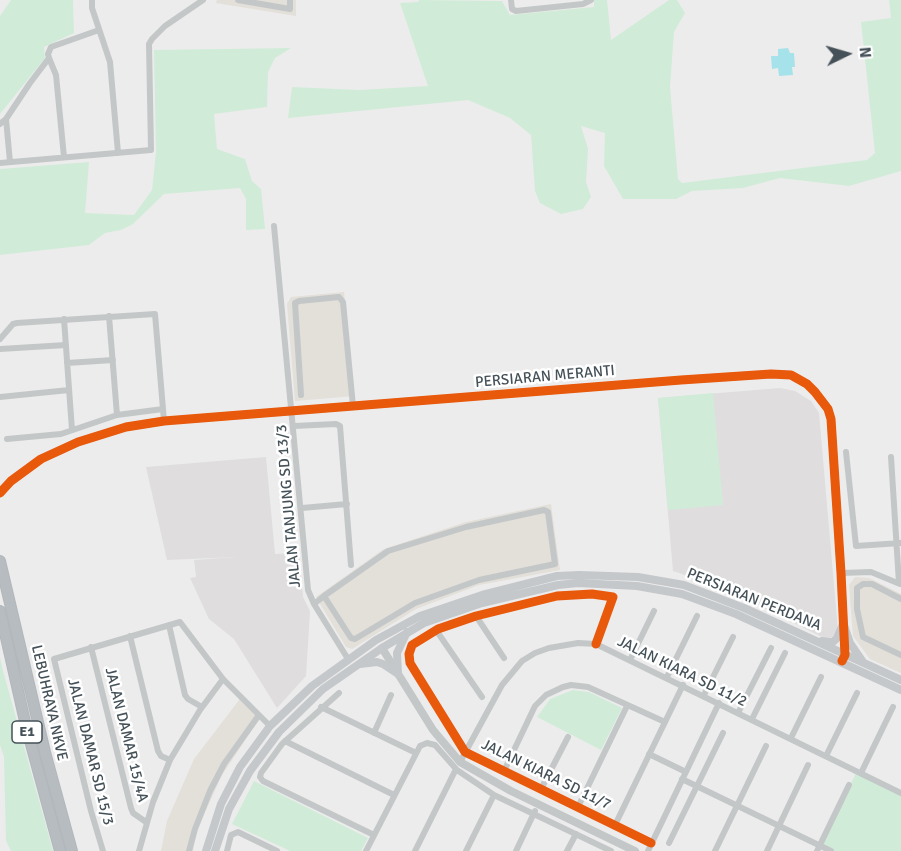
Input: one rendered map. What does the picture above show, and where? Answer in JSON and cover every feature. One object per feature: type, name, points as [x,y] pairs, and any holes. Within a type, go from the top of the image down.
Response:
[{"type":"highway","name":"LEBUHRAYA NKVE","points":[[0,561],[45,752],[72,851]]},
{"type":"highway","name":"LEBUHRAYA NKVE","points":[[0,611],[26,726],[60,851]]},
{"type":"main road","name":"PERSIARAN PERDANA","points":[[206,851],[265,748],[323,689],[382,648],[420,616],[482,595],[557,576],[638,577],[684,585],[744,608],[818,641],[843,658],[901,690]]},
{"type":"main road","name":"PERSIARAN PERDANA","points":[[215,851],[213,839],[224,796],[240,767],[270,726],[312,686],[351,657],[405,628],[482,603],[558,585],[579,583],[637,586],[682,594],[901,680]]},
{"type":"main road","points":[[818,641],[828,642],[837,638],[843,622]]},
{"type":"main road","points":[[843,622],[850,643],[866,665]]},
{"type":"main road","points":[[398,674],[397,653],[405,628]]},
{"type":"main road","points":[[351,657],[375,646],[382,648]]},
{"type":"main road","points":[[357,665],[377,662],[398,674]]},
{"type":"street","points":[[92,0],[110,62],[118,153]]},
{"type":"street","points":[[0,163],[151,150],[149,44],[165,26],[202,0]]},
{"type":"street","points":[[238,0],[290,9],[290,0]]},
{"type":"street","points":[[511,0],[512,9],[516,11],[554,4],[583,4],[591,0]]},
{"type":"street","points":[[64,157],[56,75],[48,54],[51,47],[99,30]]},
{"type":"street","points":[[10,162],[3,122],[50,58]]},
{"type":"street","name":"JALAN TANJUNG SD 13/3","points":[[274,226],[288,387],[302,508],[307,585],[314,604],[351,657]]},
{"type":"street","points":[[301,395],[295,303],[339,297],[342,299],[353,406]]},
{"type":"street","points":[[0,339],[15,323],[155,314],[164,421]]},
{"type":"street","points":[[110,316],[117,415]]},
{"type":"street","points":[[64,320],[72,430]]},
{"type":"street","points":[[0,349],[66,345]]},
{"type":"street","points":[[67,363],[113,360]]},
{"type":"street","name":"PERSIARAN MERANTI","points":[[0,493],[11,481],[41,459],[78,442],[126,427],[164,421],[771,374],[790,375],[807,384],[815,392],[828,409],[831,419],[841,573],[843,658]]},
{"type":"street","points":[[0,397],[69,390]]},
{"type":"street","points":[[7,439],[61,434],[117,415],[163,410]]},
{"type":"street","points":[[294,426],[339,424],[351,565]]},
{"type":"street","points":[[846,452],[856,546],[899,543]]},
{"type":"street","points":[[841,573],[871,572],[900,584],[899,543],[891,457]]},
{"type":"street","points":[[302,508],[347,504]]},
{"type":"street","points":[[314,604],[388,551],[466,527],[544,510],[548,513],[557,576]]},
{"type":"street","points":[[837,514],[852,514]]},
{"type":"street","points":[[324,596],[351,638],[355,639],[415,603],[479,580],[555,564]]},
{"type":"street","points":[[901,599],[872,584],[863,584],[857,588],[857,609],[863,637],[901,655]]},
{"type":"street","points":[[482,697],[436,630],[476,616],[557,596],[592,594],[613,597],[596,644]]},
{"type":"street","points":[[630,660],[654,611]]},
{"type":"street","points":[[476,616],[504,658]]},
{"type":"street","points":[[667,677],[697,616]]},
{"type":"street","points":[[91,647],[181,622],[223,679],[270,726]]},
{"type":"street","points":[[169,625],[185,695],[202,707]]},
{"type":"street","name":"JALAN KIARA SD 11/7","points":[[436,630],[412,645],[409,654],[411,668],[465,752],[651,843]]},
{"type":"street","points":[[130,636],[158,751],[161,756],[170,760]]},
{"type":"street","points":[[704,695],[733,636]]},
{"type":"street","name":"JALAN KIARA SD 11/2","points":[[415,851],[502,685],[522,661],[535,653],[578,642],[596,644],[901,792]]},
{"type":"street","name":"JALAN DAMAR SD 15/3","points":[[91,647],[54,660],[102,851]]},
{"type":"street","name":"JALAN DAMAR 15/4A","points":[[91,647],[131,808],[146,822]]},
{"type":"street","points":[[382,648],[458,766],[635,851]]},
{"type":"street","points":[[738,712],[771,648]]},
{"type":"street","points":[[752,719],[785,653]]},
{"type":"street","points":[[791,738],[821,677]]},
{"type":"street","points":[[139,851],[146,822],[170,760],[202,707],[223,679]]},
{"type":"street","points":[[504,771],[535,706],[555,690],[572,685],[584,686],[665,722]]},
{"type":"street","points":[[615,825],[683,685]]},
{"type":"street","points":[[339,693],[285,741],[260,777],[263,781],[374,835]]},
{"type":"street","points":[[826,756],[857,693]]},
{"type":"street","points":[[374,733],[391,695]]},
{"type":"street","points":[[648,851],[719,703]]},
{"type":"street","points":[[578,807],[627,706]]},
{"type":"street","points":[[321,707],[416,753]]},
{"type":"street","points":[[861,773],[892,708]]},
{"type":"street","points":[[189,851],[214,783],[224,764],[259,715]]},
{"type":"street","points":[[669,843],[723,733]]},
{"type":"street","points":[[541,789],[568,737]]},
{"type":"street","points":[[285,741],[394,795]]},
{"type":"street","points":[[366,851],[416,753],[420,746],[427,743],[435,745],[494,795],[611,851]]},
{"type":"street","points":[[715,851],[766,746]]},
{"type":"street","points":[[649,754],[686,772]]},
{"type":"street","points":[[767,851],[808,765]]},
{"type":"street","points":[[682,779],[779,826],[818,848],[831,851]]},
{"type":"street","points":[[818,848],[849,785]]},
{"type":"street","points":[[466,851],[494,795]]},
{"type":"street","points":[[516,851],[538,805]]},
{"type":"street","points":[[227,851],[231,835],[236,832],[241,832],[277,851]]},
{"type":"street","points":[[567,851],[576,834]]},
{"type":"shaded area","points":[[217,0],[296,0],[296,16],[216,3]]},
{"type":"shaded area","points":[[344,292],[354,396],[295,401],[287,304],[291,297]]},
{"type":"shaded area","points":[[780,388],[795,391],[811,401],[819,413],[838,631],[832,637],[822,637],[726,589],[673,571],[658,398]]},
{"type":"shaded area","points":[[266,457],[275,554],[299,553],[303,597],[310,611],[306,676],[277,708],[234,639],[209,619],[190,578],[196,577],[194,560],[236,557],[167,560],[146,467]]},
{"type":"shaded area","points":[[551,504],[560,570],[479,585],[416,609],[352,649],[346,647],[316,597],[384,549],[466,522]]},
{"type":"shaded area","points":[[855,577],[869,578],[901,594],[901,673],[870,659],[853,636],[849,585]]},
{"type":"shaded area","points":[[243,695],[262,715],[222,775],[197,830],[193,851],[161,851],[167,821],[194,759]]},
{"type":"green space","points":[[11,0],[73,0],[74,33],[44,47],[45,58],[0,114],[0,16]]},
{"type":"green space","points":[[419,0],[502,1],[510,15],[594,7],[594,0],[607,0],[611,40],[669,0],[677,0],[685,13],[674,32],[670,87],[678,179],[682,183],[867,160],[875,153],[861,22],[891,18],[889,0],[901,0],[901,171],[849,186],[780,178],[743,188],[692,191],[676,199],[623,199],[604,166],[605,133],[581,126],[588,149],[586,182],[591,197],[583,209],[561,214],[540,203],[535,191],[531,135],[510,118],[468,100],[288,118],[292,87],[359,90],[428,86],[400,3],[418,2]]},
{"type":"green space","points":[[291,48],[275,58],[268,72],[267,107],[214,114],[217,149],[245,159],[252,181],[261,189],[265,229],[246,230],[246,199],[240,188],[164,194],[133,224],[121,230],[105,233],[89,245],[0,255],[0,169],[89,162],[85,213],[134,215],[152,190],[156,152],[154,50]]},
{"type":"green space","points":[[713,393],[723,505],[668,510],[658,398]]},
{"type":"green space","points":[[0,657],[53,851],[11,851],[6,841],[4,757],[0,745]]},
{"type":"green space","points":[[573,690],[589,692],[622,708],[601,750],[537,717],[550,699]]},
{"type":"green space","points":[[856,773],[901,794],[901,851],[835,851],[822,844]]},
{"type":"green space","points":[[254,781],[368,838],[361,851],[290,851],[232,824]]},
{"type":"water","points":[[788,48],[790,53],[794,53],[793,75],[779,76],[778,68],[772,69],[771,56],[778,56],[778,49]]},
{"type":"cycle path","points":[[0,493],[11,481],[41,459],[78,442],[126,427],[164,421],[681,380],[771,374],[791,375],[807,384],[815,392],[828,409],[831,419],[845,655],[842,661]]},
{"type":"cycle path","points":[[596,644],[613,597],[592,594],[557,596],[476,616],[438,629],[412,645],[409,654],[410,663],[465,752],[651,843]]}]
